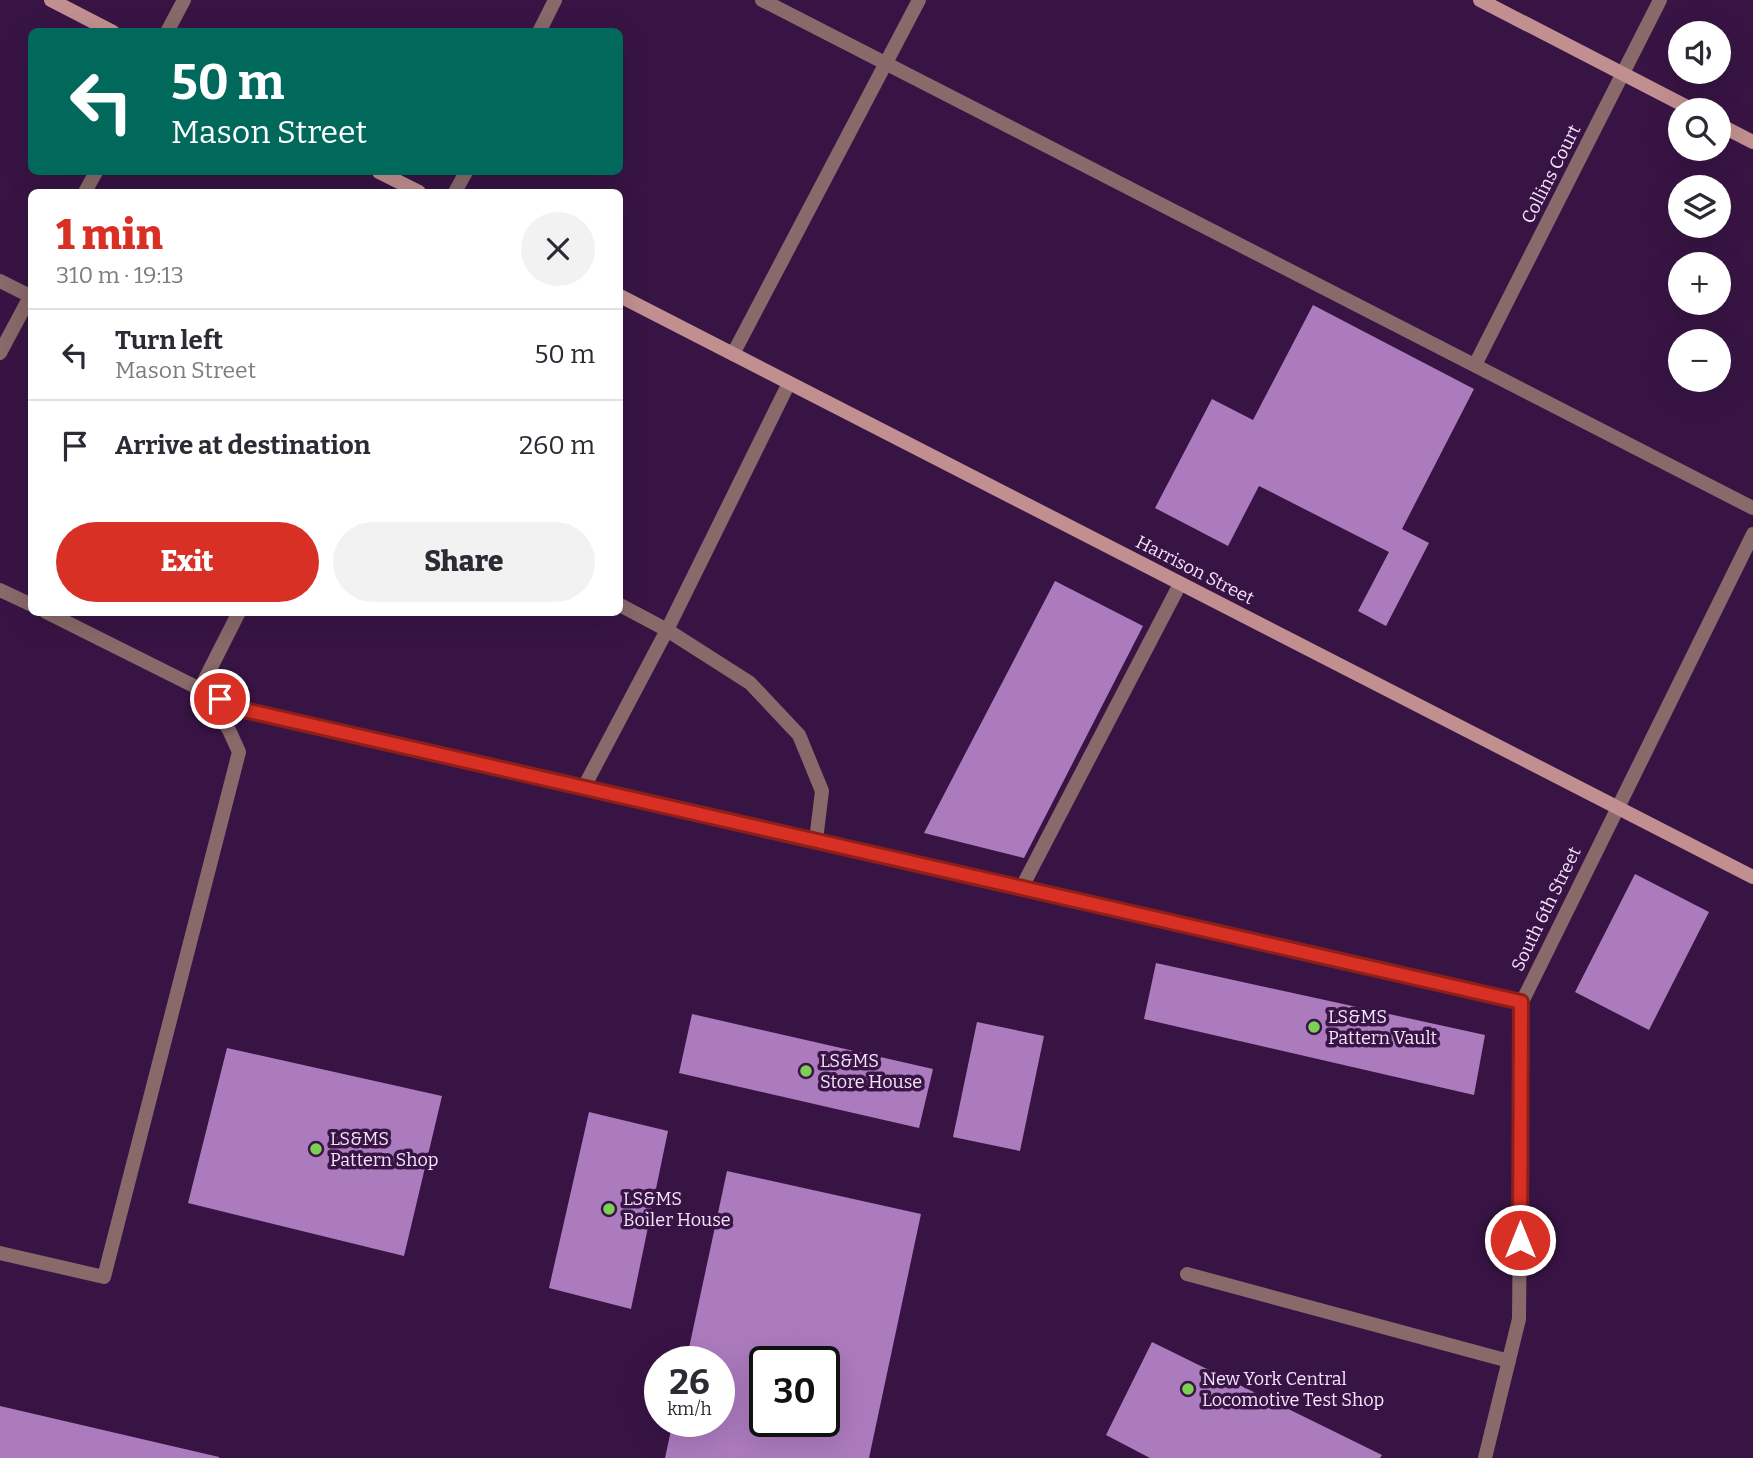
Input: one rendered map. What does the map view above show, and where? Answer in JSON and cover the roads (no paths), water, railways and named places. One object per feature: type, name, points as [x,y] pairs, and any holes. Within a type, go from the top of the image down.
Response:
[{"type":"street","points":[[51,0],[105,28]]},
{"type":"street","points":[[169,28],[184,0]]},
{"type":"street","points":[[541,28],[555,0]]},
{"type":"street","points":[[762,0],[1753,508]]},
{"type":"street","points":[[733,354],[919,0]]},
{"type":"street","points":[[1480,0],[1670,98]]},
{"type":"street","name":"Collins Court","points":[[1475,365],[1660,0]]},
{"type":"street","points":[[1731,131],[1753,142]]},
{"type":"street","points":[[385,175],[413,189]]},
{"type":"street","points":[[0,281],[28,295]]},
{"type":"street","name":"Harrison Street","points":[[623,298],[1753,877]]},
{"type":"street","points":[[0,353],[28,302]]},
{"type":"street","points":[[584,787],[667,630],[789,383]]},
{"type":"street","name":"South 6th Street","points":[[1485,1458],[1519,1319],[1521,1002],[1753,534]]},
{"type":"street","points":[[1022,887],[1180,584]]},
{"type":"street","points":[[0,590],[28,603]]},
{"type":"street","points":[[623,607],[667,630],[750,683],[799,735],[822,791],[816,840]]},
{"type":"street","points":[[54,616],[240,709],[1521,1002]]},
{"type":"street","points":[[200,688],[237,616]]},
{"type":"street","points":[[0,1253],[104,1278],[239,752],[229,730],[200,688]]},
{"type":"street","points":[[1187,1274],[1509,1361]]},
{"type":"place","name":"LS&MS Pattern Vault","points":[[1314,1027]]},
{"type":"place","name":"LS&MS Store House","points":[[806,1071]]},
{"type":"place","name":"LS&MS Pattern Shop","points":[[316,1149]]},
{"type":"place","name":"LS&MS Boiler House","points":[[609,1209]]},
{"type":"place","name":"New York Central Locomotive Test Shop","points":[[1188,1389]]}]
